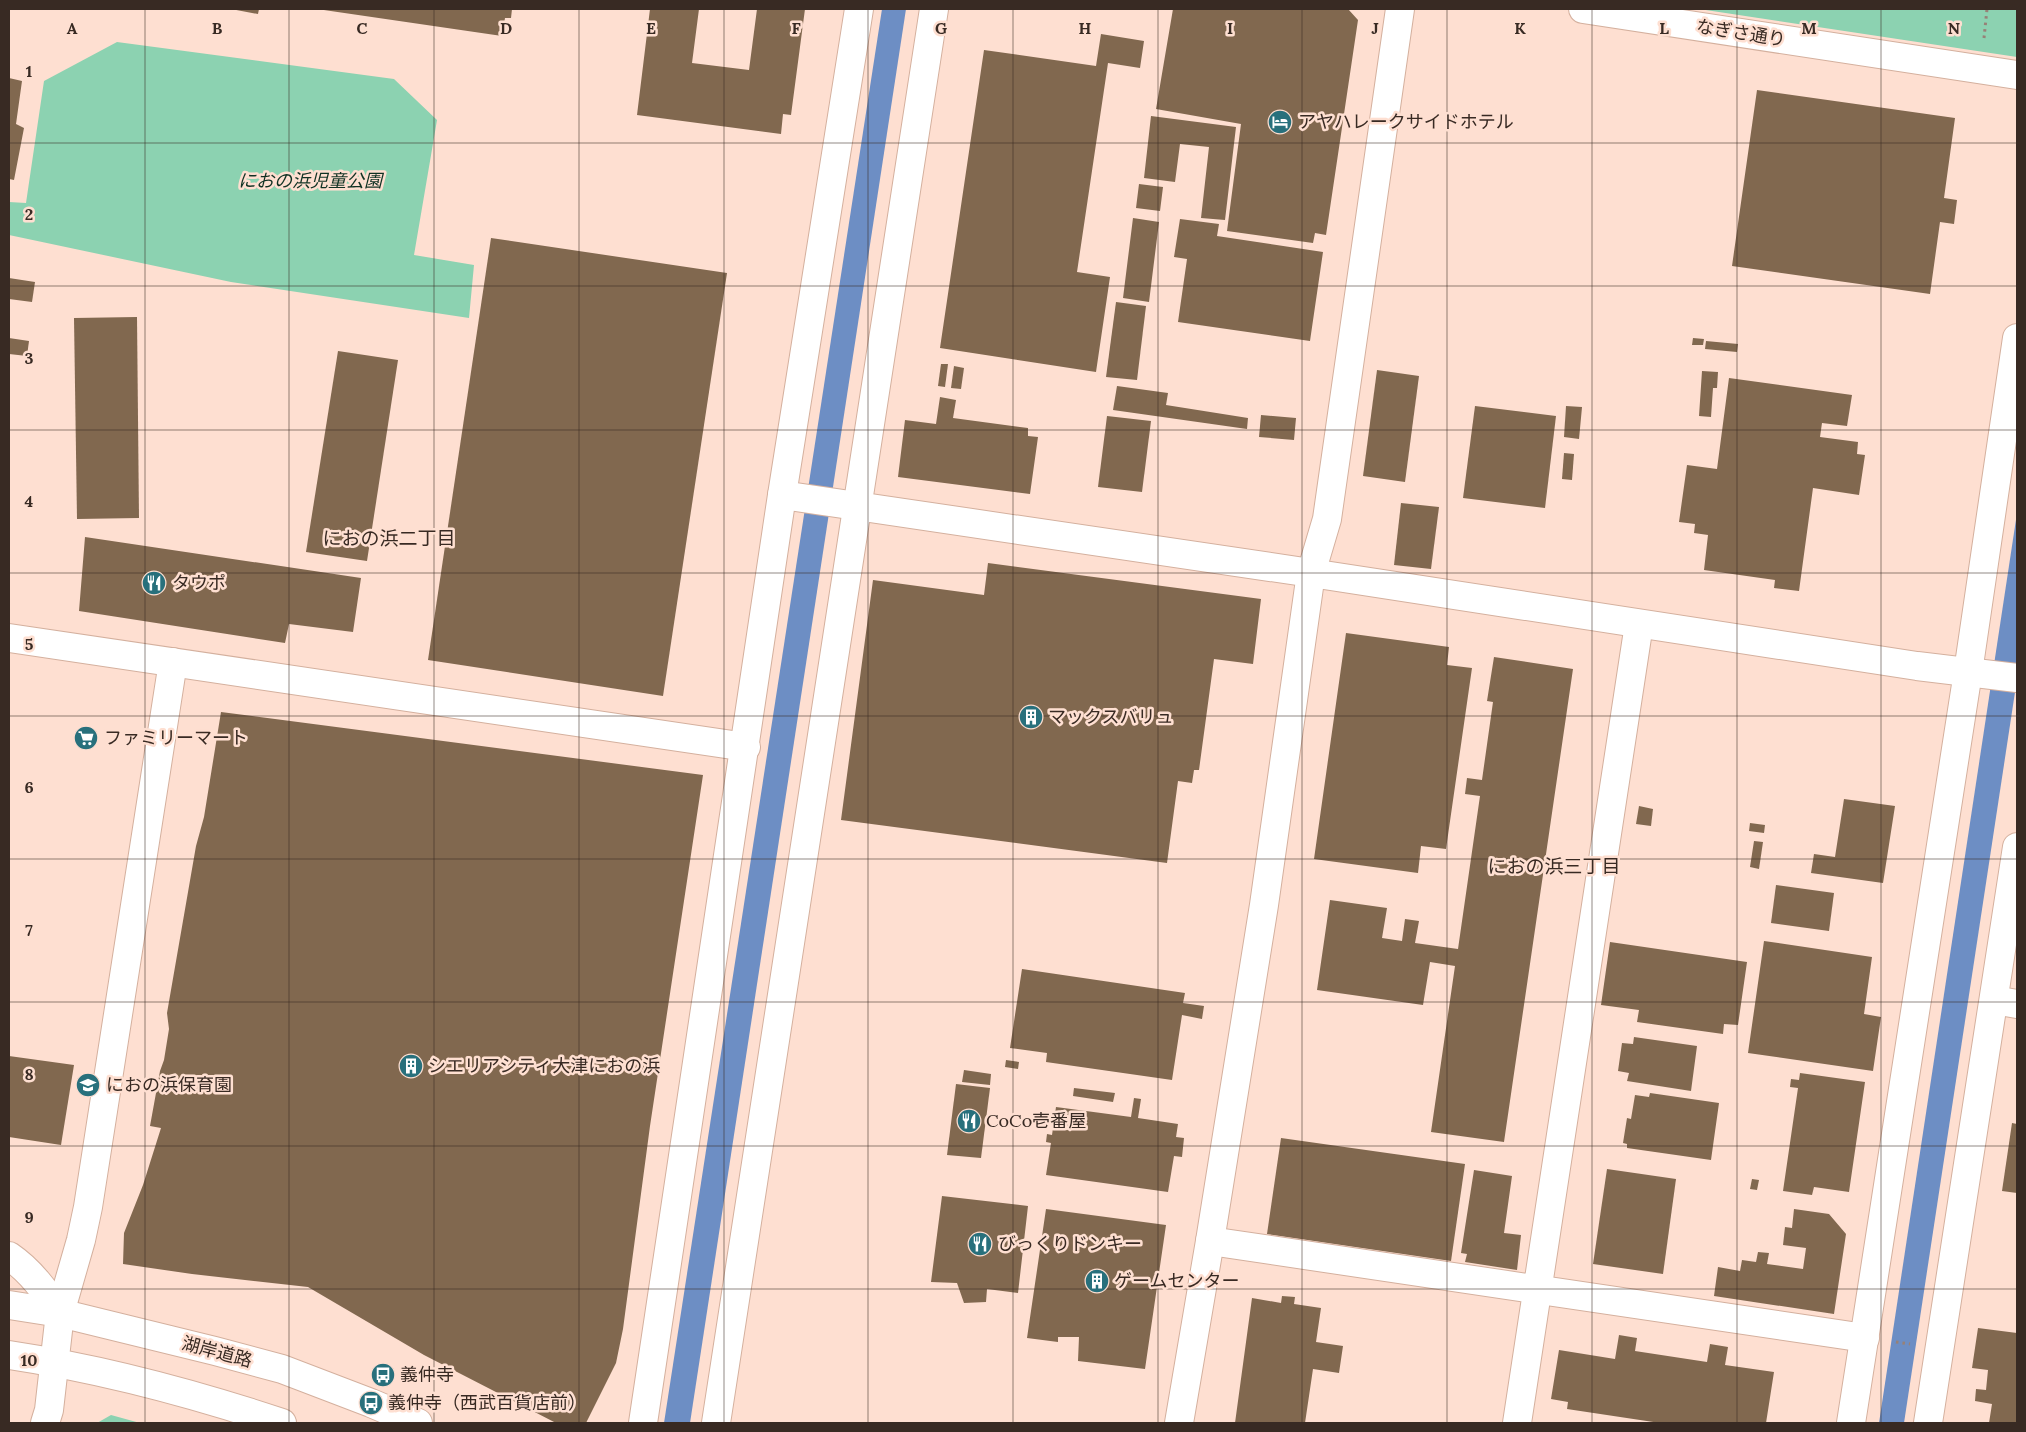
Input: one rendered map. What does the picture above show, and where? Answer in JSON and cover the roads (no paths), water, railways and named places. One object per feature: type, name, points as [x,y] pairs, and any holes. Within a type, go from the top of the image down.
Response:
[{"type":"street","points":[[643,1423],[746,747],[793,497],[858,9]]},
{"type":"street","points":[[716,1423],[846,504],[934,9]]},
{"type":"street","points":[[1179,1423],[1265,895],[1311,573],[1326,519],[1400,9]]},
{"type":"street","name":"なぎさ通り","points":[[1583,9],[2017,75]]},
{"type":"street","points":[[1851,1423],[1876,1339],[1976,673],[2017,338]]},
{"type":"street","points":[[793,497],[1311,573],[1638,624],[2017,678]]},
{"type":"street","points":[[1517,1423],[1638,624]]},
{"type":"street","points":[[9,638],[746,747]]},
{"type":"street","points":[[45,1423],[49,1410],[60,1313],[81,1240],[88,1207],[173,662]]},
{"type":"street","points":[[1928,1423],[2006,1002],[2017,846]]},
{"type":"street","points":[[1210,1241],[1876,1339]]},
{"type":"street","points":[[9,1256],[41,1285],[60,1313]]},
{"type":"street","name":"湖岸道路","points":[[9,1305],[60,1313],[282,1369],[418,1423]]},
{"type":"street","points":[[9,1355],[55,1362],[148,1383],[231,1406],[282,1423]]},
{"type":"water","points":[[882,9],[906,9],[690,1423],[664,1423]]},
{"type":"water","points":[[2017,513],[2017,679],[1904,1423],[1879,1423]]},
{"type":"place","name":"アヤハレークサイドホテル","points":[[1280,122]]},
{"type":"place","name":"タウポ","points":[[154,583]]},
{"type":"place","name":"マックスバリュ","points":[[1031,717]]},
{"type":"place","name":"ファミリーマート","points":[[86,738]]},
{"type":"place","name":"シエリアシティ大津におの浜","points":[[411,1066]]},
{"type":"place","name":"におの浜保育園","points":[[88,1085]]},
{"type":"place","name":"CoCo壱番屋","points":[[969,1121]]},
{"type":"place","name":"びっくりドンキー","points":[[980,1244]]},
{"type":"place","name":"ゲームセンター","points":[[1097,1281]]},
{"type":"place","name":"義仲寺","points":[[383,1375]]},
{"type":"place","name":"義仲寺（西武百貨店前）","points":[[371,1403]]},
{"type":"district","name":"におの浜二丁目","points":[[389,538]]},
{"type":"district","name":"におの浜三丁目","points":[[1554,866]]},
{"type":"park label","name":"におの浜児童公園","points":[[310,181]]}]
